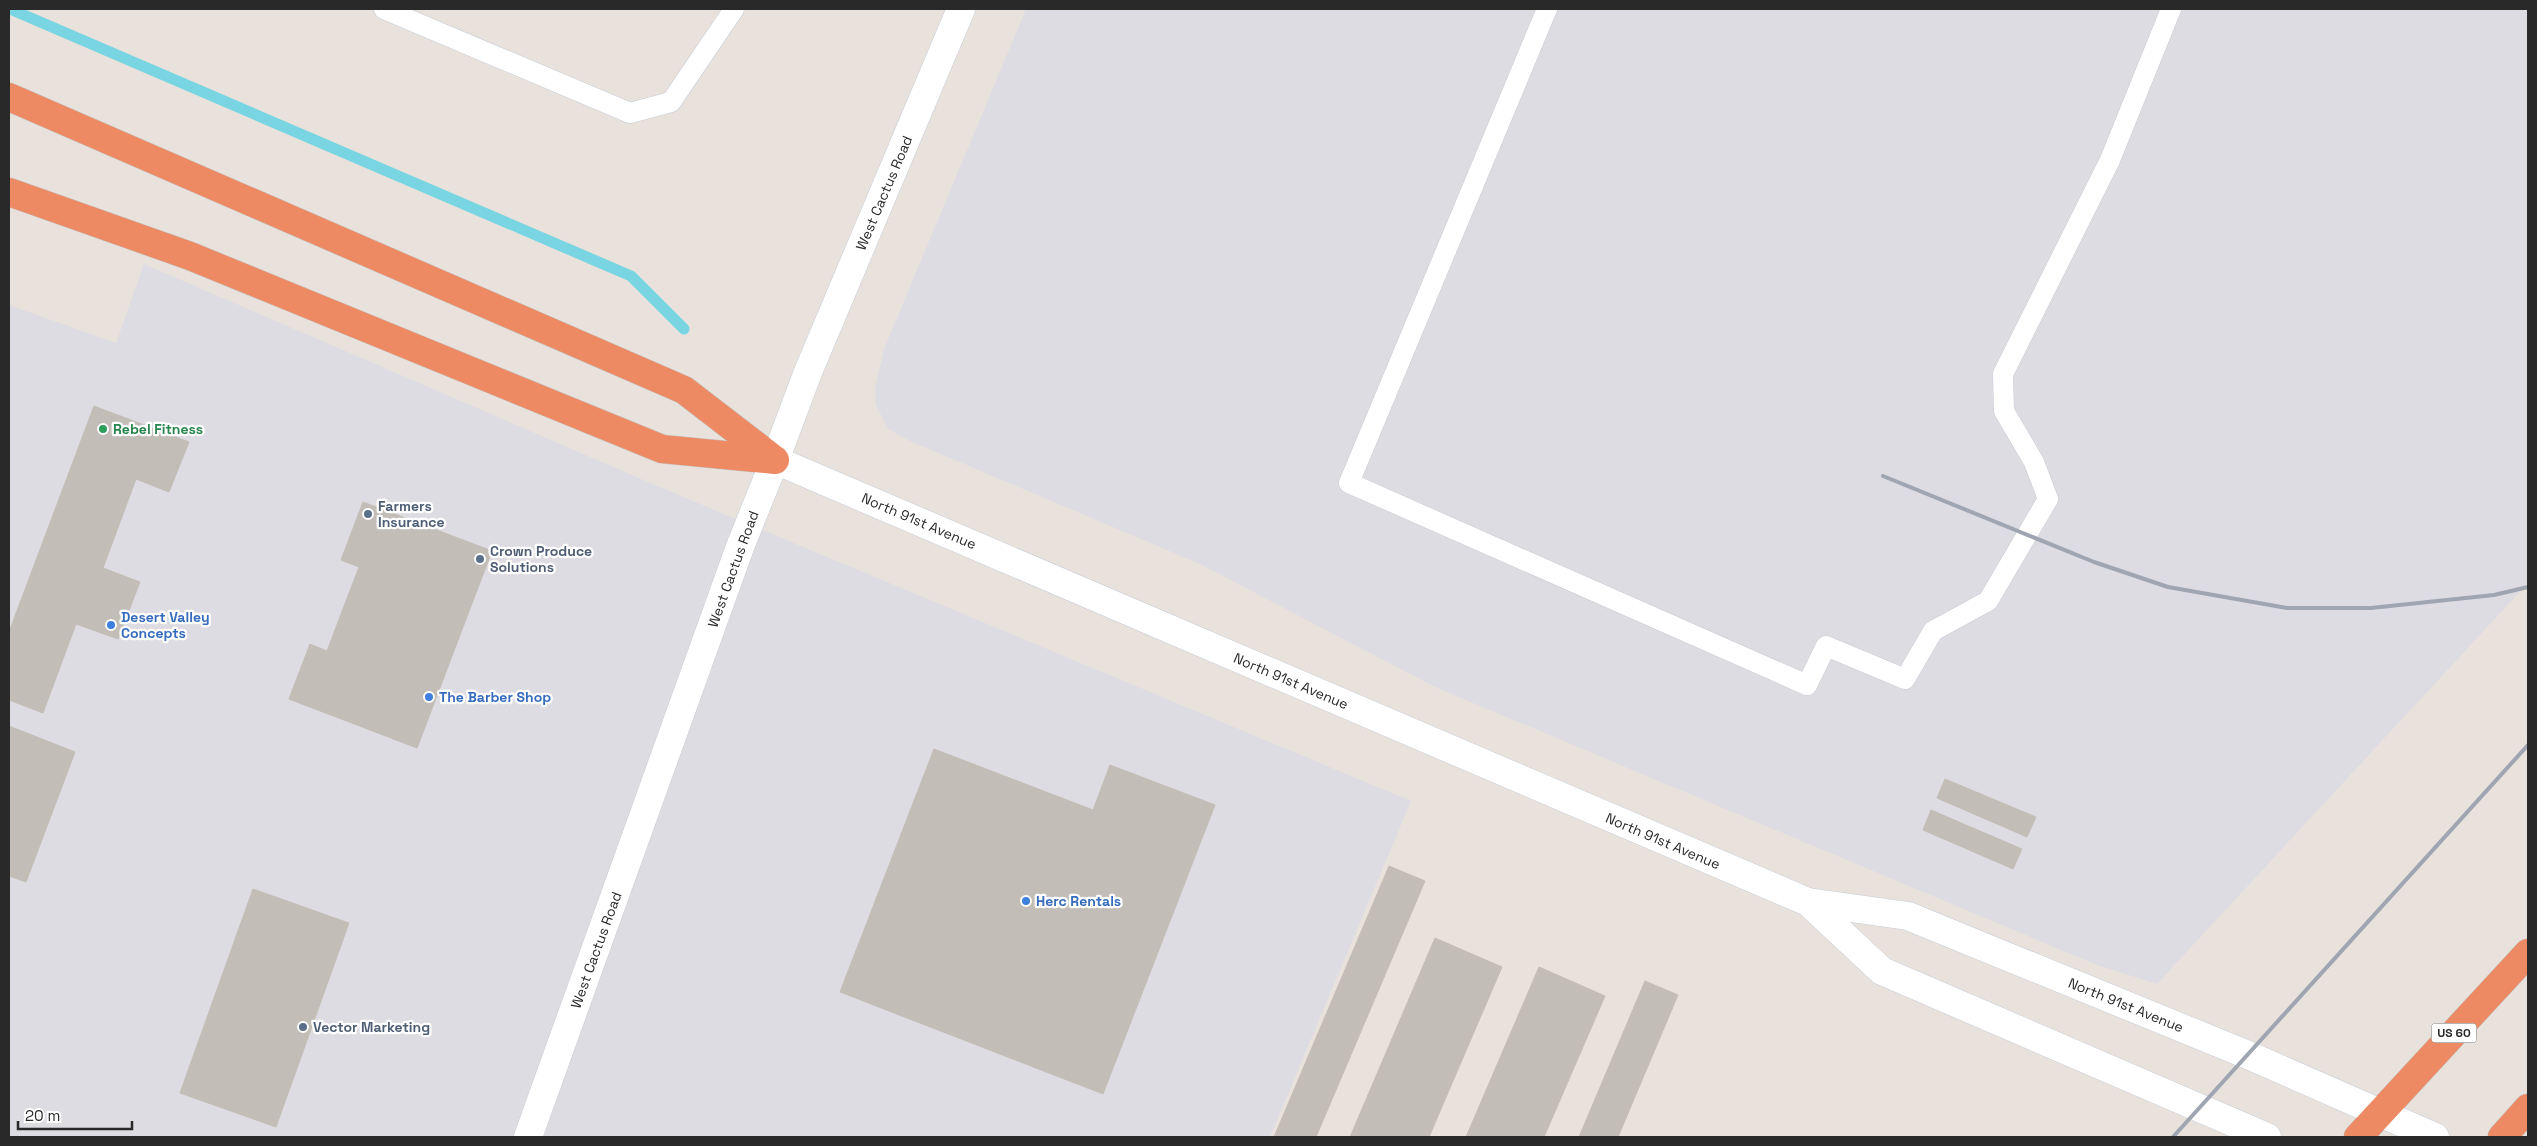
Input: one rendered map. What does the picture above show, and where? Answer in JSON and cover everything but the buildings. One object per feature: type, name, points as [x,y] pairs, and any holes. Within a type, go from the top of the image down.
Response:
[{"type":"highway","points":[[9,97],[684,390],[774,460]]},
{"type":"highway","points":[[9,192],[190,256],[662,449],[774,460]]},
{"type":"highway","name":"US 60","points":[[2358,1137],[2528,952]]},
{"type":"highway","points":[[2502,1137],[2528,1108]]},
{"type":"main road","name":"West Cactus Road","points":[[528,1137],[740,547],[808,372],[961,9]]},
{"type":"main road","name":"North 91st Avenue","points":[[774,460],[1808,902],[1908,916],[2248,1055],[2436,1137]]},
{"type":"main road","name":"North 91st Avenue","points":[[1808,902],[1882,971],[2267,1137]]},
{"type":"lane","points":[[384,9],[630,113],[671,102],[734,9]]},
{"type":"lane","points":[[1547,9],[1349,483],[1807,685],[1826,646],[1905,679],[1933,631],[1988,601],[2048,499],[2034,462],[2004,410],[2003,374],[2110,160],[2171,9]]},
{"type":"shaded area","points":[[1026,9],[2528,9],[2528,583],[2157,984],[2097,965],[1435,687],[1200,564],[910,441],[888,429],[876,405],[875,388],[884,349]]},
{"type":"shaded area","points":[[144,264],[669,491],[1411,801],[1270,1137],[9,1137],[9,305],[116,343]]},
{"type":"waterway","points":[[10,9],[631,276],[684,329]]},
{"type":"railway","points":[[1883,476],[2094,562],[2168,587],[2287,608],[2371,608],[2494,595],[2528,587]]},
{"type":"railway","points":[[2173,1137],[2528,745]]},
{"type":"place","name":"Rebel Fitness","points":[[103,429]]},
{"type":"place","name":"Farmers Insurance","points":[[368,514]]},
{"type":"place","name":"Crown Produce Solutions","points":[[480,559]]},
{"type":"place","name":"Desert Valley Concepts","points":[[111,625]]},
{"type":"place","name":"The Barber Shop","points":[[429,697]]},
{"type":"place","name":"Herc Rentals","points":[[1026,901]]},
{"type":"place","name":"Vector Marketing","points":[[303,1027]]}]
